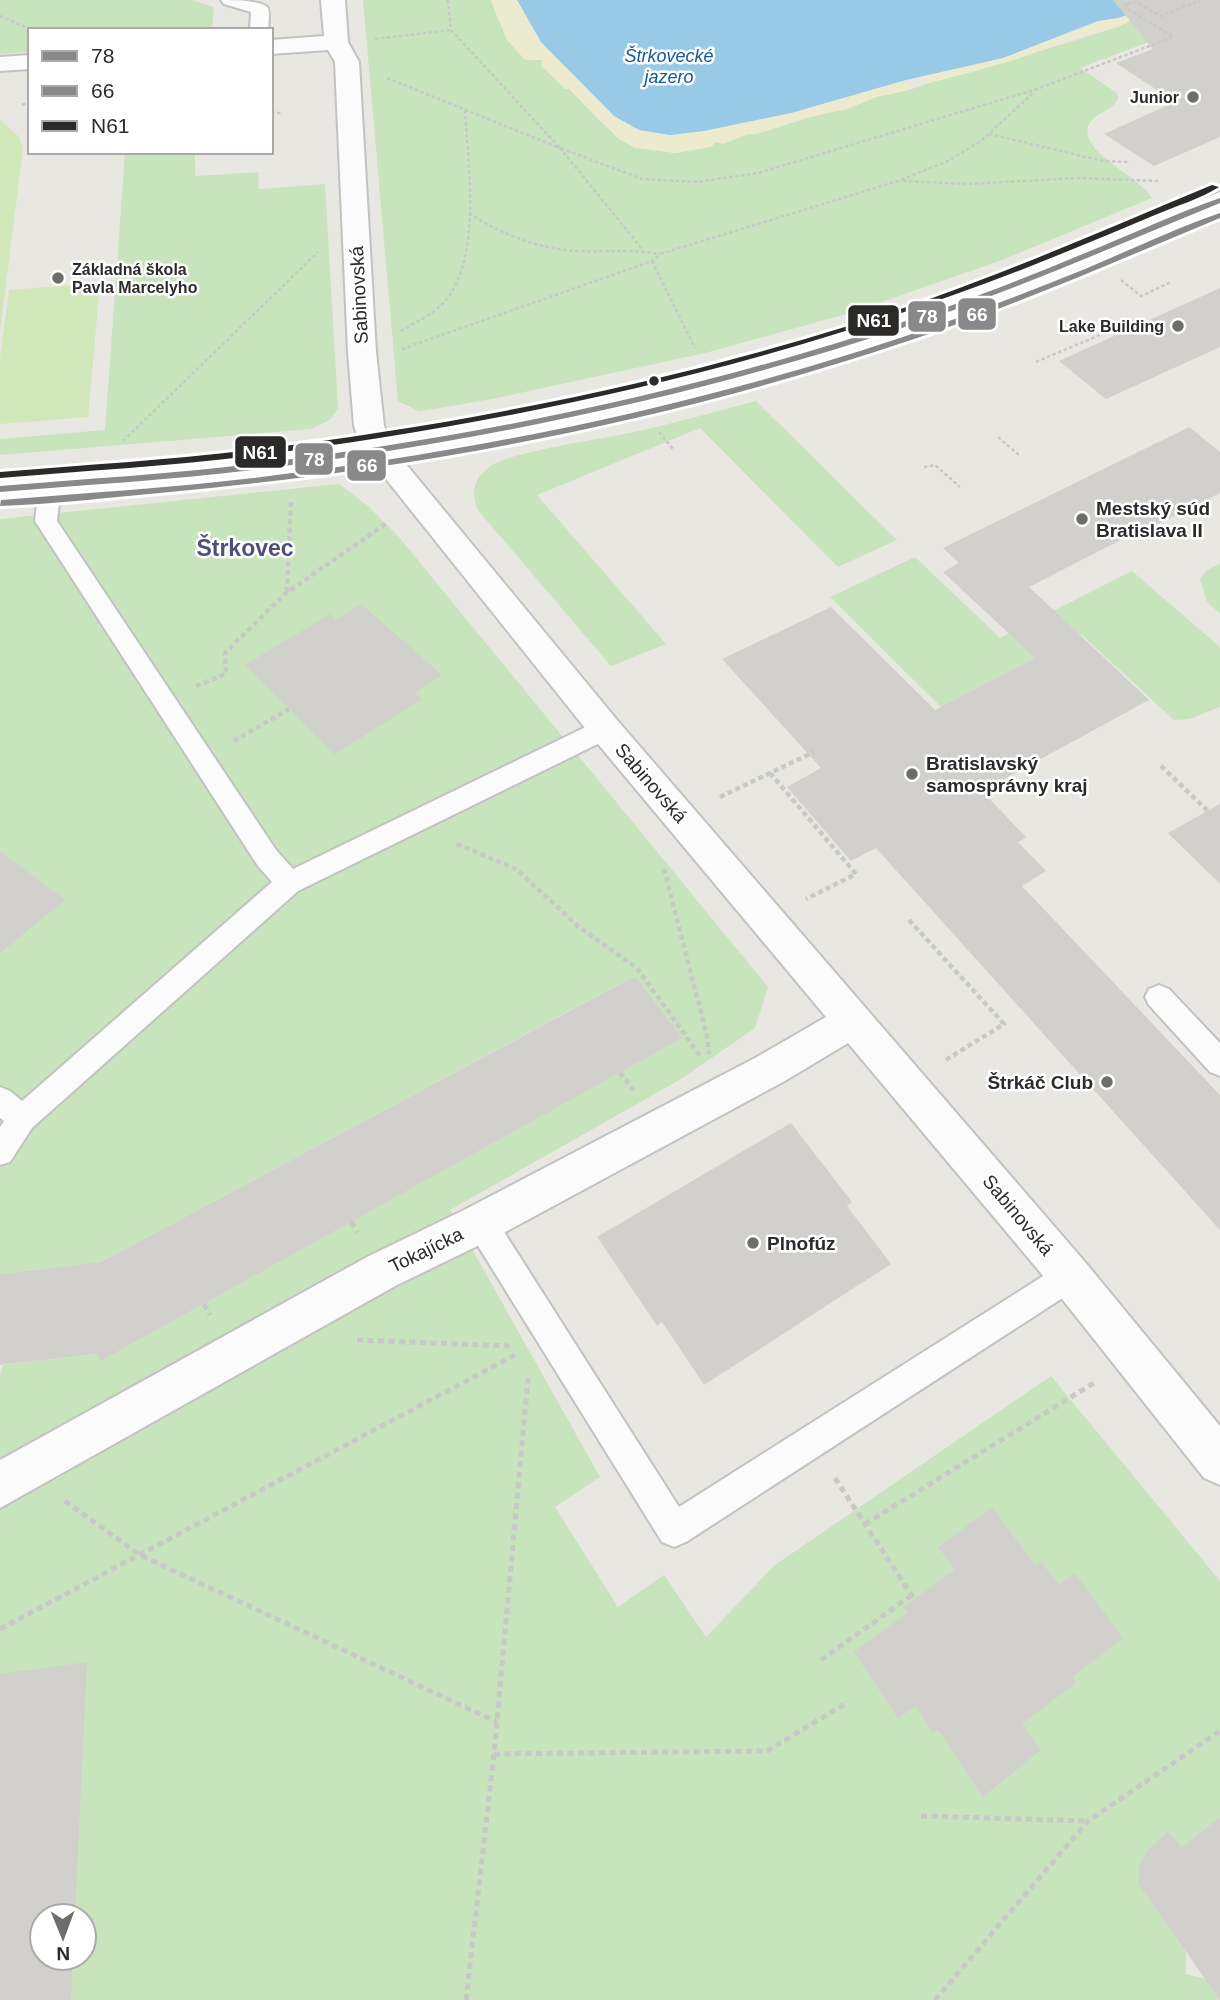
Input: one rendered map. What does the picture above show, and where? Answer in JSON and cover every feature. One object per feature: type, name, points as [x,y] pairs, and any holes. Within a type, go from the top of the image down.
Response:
[{"type":"street","name":"Sabinovská","points":[[333,0],[341,52],[369,426],[377,449],[605,729],[1070,1276],[1220,1462]]},
{"type":"street","points":[[273,47],[341,52]]},
{"type":"street","points":[[0,64],[28,62]]},
{"type":"street","points":[[0,489],[287,462],[377,449],[663,393],[854,341],[963,305],[1220,200]]},
{"type":"street","name":"Tokajícka","points":[[12,1479],[382,1271],[481,1223],[769,1070],[854,1020]]},
{"type":"lane","points":[[230,0],[260,9],[259,28]]},
{"type":"lane","points":[[50,485],[46,521],[267,858],[289,883]]},
{"type":"lane","points":[[0,1152],[22,1119],[289,883],[605,729]]},
{"type":"lane","points":[[1159,998],[1220,1063]]},
{"type":"lane","points":[[0,1100],[22,1119]]},
{"type":"lane","points":[[481,1223],[541,1340],[674,1530],[1070,1276]]},
{"type":"path","points":[[447,0],[451,30],[560,148],[643,250]]},
{"type":"path","points":[[341,52],[465,110],[642,179],[697,182],[758,173],[1037,89],[1173,37],[1125,7],[1128,2],[1136,2],[1161,16],[1201,0]]},
{"type":"path","points":[[0,16],[28,28]]},
{"type":"path","points":[[341,52],[451,30]]},
{"type":"path","points":[[465,110],[468,212],[464,267],[446,300],[401,331],[402,349],[652,261],[660,254],[898,181],[948,161],[988,134],[1037,89]]},
{"type":"path","points":[[22,105],[28,104]]},
{"type":"path","points":[[273,113],[282,113]]},
{"type":"path","points":[[988,134],[1103,161],[1130,162]]},
{"type":"path","points":[[898,181],[968,184],[1078,178],[1158,181]]},
{"type":"path","points":[[468,212],[506,234],[533,243],[566,250],[643,250],[660,254]]},
{"type":"path","points":[[122,442],[326,244]]},
{"type":"path","points":[[652,261],[695,348]]},
{"type":"path","points":[[1119,278],[1141,296],[1171,282]]},
{"type":"path","points":[[1036,362],[1140,318]]},
{"type":"path","points":[[657,430],[673,449]]},
{"type":"path","points":[[998,437],[1020,456]]},
{"type":"path","points":[[924,467],[935,465],[960,486]]},
{"type":"path","points":[[286,593],[291,498]]},
{"type":"path","points":[[162,699],[226,674],[225,653],[286,593],[394,519]]},
{"type":"path","points":[[203,759],[289,709]]},
{"type":"path","points":[[715,800],[814,752]]},
{"type":"path","points":[[1161,766],[1208,811]]},
{"type":"path","points":[[771,773],[856,874],[802,901]]},
{"type":"path","points":[[410,824],[516,869],[579,927],[637,968],[702,1058]]},
{"type":"path","points":[[663,864],[707,1036],[709,1058]]},
{"type":"path","points":[[909,920],[1004,1024],[940,1063]]},
{"type":"path","points":[[349,1340],[541,1340]]},
{"type":"path","points":[[0,1629],[541,1340]]},
{"type":"path","points":[[466,2000],[541,1340]]},
{"type":"path","points":[[865,1524],[1094,1383]]},
{"type":"path","points":[[811,1442],[913,1597],[821,1660]]},
{"type":"path","points":[[12,1479],[140,1555],[497,1722]]},
{"type":"path","points":[[494,1754],[768,1751],[848,1702]]},
{"type":"path","points":[[935,2000],[1088,1821],[1220,1731]]},
{"type":"path","points":[[921,1816],[1088,1821]]},
{"type":"green space","points":[[0,0],[191,0],[214,7],[212,28],[28,28],[28,52],[0,54]]},
{"type":"green space","points":[[363,0],[491,0],[499,22],[536,58],[542,60],[619,139],[635,148],[675,153],[716,142],[723,144],[748,134],[756,134],[840,108],[847,109],[876,97],[909,90],[955,74],[962,75],[1118,27],[1135,18],[1164,36],[1080,68],[1117,93],[1118,98],[1112,107],[1094,118],[1088,127],[1088,137],[1102,155],[1136,181],[1152,198],[1002,260],[850,313],[705,353],[497,398],[419,411],[398,401]]},
{"type":"green space","points":[[0,120],[18,136],[23,148],[0,332]]},
{"type":"green space","points":[[125,154],[195,154],[195,176],[258,172],[259,189],[325,184],[338,408],[331,419],[312,429],[0,455],[0,439],[105,430]]},
{"type":"green space","points":[[100,283],[88,417],[0,424],[0,358],[9,290]]},
{"type":"green space","points":[[756,401],[897,540],[838,567],[700,428],[537,495],[666,644],[611,666],[477,509],[474,491],[477,481],[489,467],[515,456],[646,429]]},
{"type":"green space","points":[[339,484],[368,506],[398,536],[768,987],[755,1028],[681,1079],[450,1210],[600,1477],[555,1507],[618,1607],[664,1575],[706,1637],[775,1565],[1051,1376],[1220,1581],[1220,1817],[1182,1847],[1168,1833],[1149,1848],[1139,1865],[1139,1885],[1186,1952],[1186,1974],[1206,1979],[1220,2000],[0,2000],[0,1376],[3,1365],[96,1354],[101,1361],[681,1038],[634,976],[101,1262],[0,1274],[0,519]]},
{"type":"green space","points":[[915,557],[1000,638],[1132,571],[1220,647],[1220,707],[1190,719],[1174,720],[1081,634],[941,707],[830,597]]},
{"type":"green space","points":[[1220,564],[1220,613],[1207,602],[1200,579],[1207,570]]},
{"type":"sand","points":[[491,0],[517,0],[541,42],[614,116],[704,131],[791,113],[906,80],[909,90],[876,97],[847,109],[804,118],[756,134],[748,134],[723,144],[716,142],[711,147],[675,153],[635,147],[619,139],[569,89],[565,89],[541,66],[542,60],[525,60],[507,40]]},
{"type":"sand","points":[[1130,14],[1135,18],[1118,27],[1080,36],[1011,61],[930,83],[918,77],[1003,58],[1098,21]]},
{"type":"water","name":"Štrkovecké jazero","points":[[517,0],[1174,0],[1118,18],[1098,21],[1003,58],[906,80],[791,113],[704,131],[670,135],[639,130],[614,116],[541,42]]},
{"type":"building","points":[[1113,0],[1220,0],[1220,137],[1154,166],[1104,134],[1175,102],[1116,63],[1153,49]]},
{"type":"building","name":"Lake Building","points":[[1220,288],[1220,347],[1106,399],[1059,361]]},
{"type":"building","points":[[1189,427],[1220,452],[1220,493],[1142,532],[1140,530],[1029,587],[1149,700],[982,791],[1026,837],[1018,842],[1046,871],[1022,886],[1220,1095],[1220,1230],[876,848],[851,861],[787,787],[821,768],[722,659],[831,607],[935,710],[1035,658],[943,572],[959,563],[943,548]]},
{"type":"building","points":[[361,604],[442,675],[415,693],[422,699],[335,754],[245,665],[330,614],[336,620]]},
{"type":"building","points":[[1220,804],[1220,884],[1168,833]]},
{"type":"building","points":[[0,851],[65,900],[0,953]]},
{"type":"building","points":[[635,976],[682,1038],[101,1361],[96,1354],[0,1365],[0,1274],[101,1262]]},
{"type":"building","points":[[791,1123],[852,1202],[847,1206],[891,1264],[704,1385],[662,1322],[657,1326],[597,1237]]},
{"type":"building","points":[[992,1507],[1035,1565],[1041,1562],[1059,1585],[1075,1573],[1123,1638],[1072,1677],[1076,1683],[1022,1724],[1041,1750],[983,1797],[938,1729],[933,1733],[916,1706],[898,1718],[854,1652],[908,1612],[903,1607],[955,1569],[938,1547]]},
{"type":"building","points":[[87,1662],[76,1902],[28,1902],[28,1972],[72,1972],[71,2000],[0,2000],[0,1674]]},
{"type":"building","points":[[1220,1817],[1220,2000],[1139,1885],[1139,1865],[1149,1848],[1168,1832],[1182,1847]]},
{"type":"transit line","name":"N61","points":[[0,475],[189,460],[327,443],[554,404],[628,387],[777,349],[897,313],[1034,262],[1215,187]]},
{"type":"transit line","name":"78","points":[[0,489],[190,474],[329,457],[481,432],[631,401],[780,363],[900,326],[1038,275],[1220,200]]},
{"type":"transit line","name":"66","points":[[1,503],[253,481],[330,471],[407,460],[635,415],[786,376],[906,339],[1042,289],[1220,215]]},
{"type":"place","name":"Junior","points":[[1193,97]]},
{"type":"place","name":"Základná škola Pavla Marcelyho","points":[[58,278]]},
{"type":"place","name":"Lake Building","points":[[1178,326]]},
{"type":"place","name":"Mestský súd Bratislava II","points":[[1082,519]]},
{"type":"place","name":"Bratislavský samosprávny kraj","points":[[912,774]]},
{"type":"place","name":"Štrkáč Club","points":[[1107,1082]]},
{"type":"place","name":"Plnofúz","points":[[753,1243]]},
{"type":"district","name":"Štrkovec","points":[[245,548]]}]
